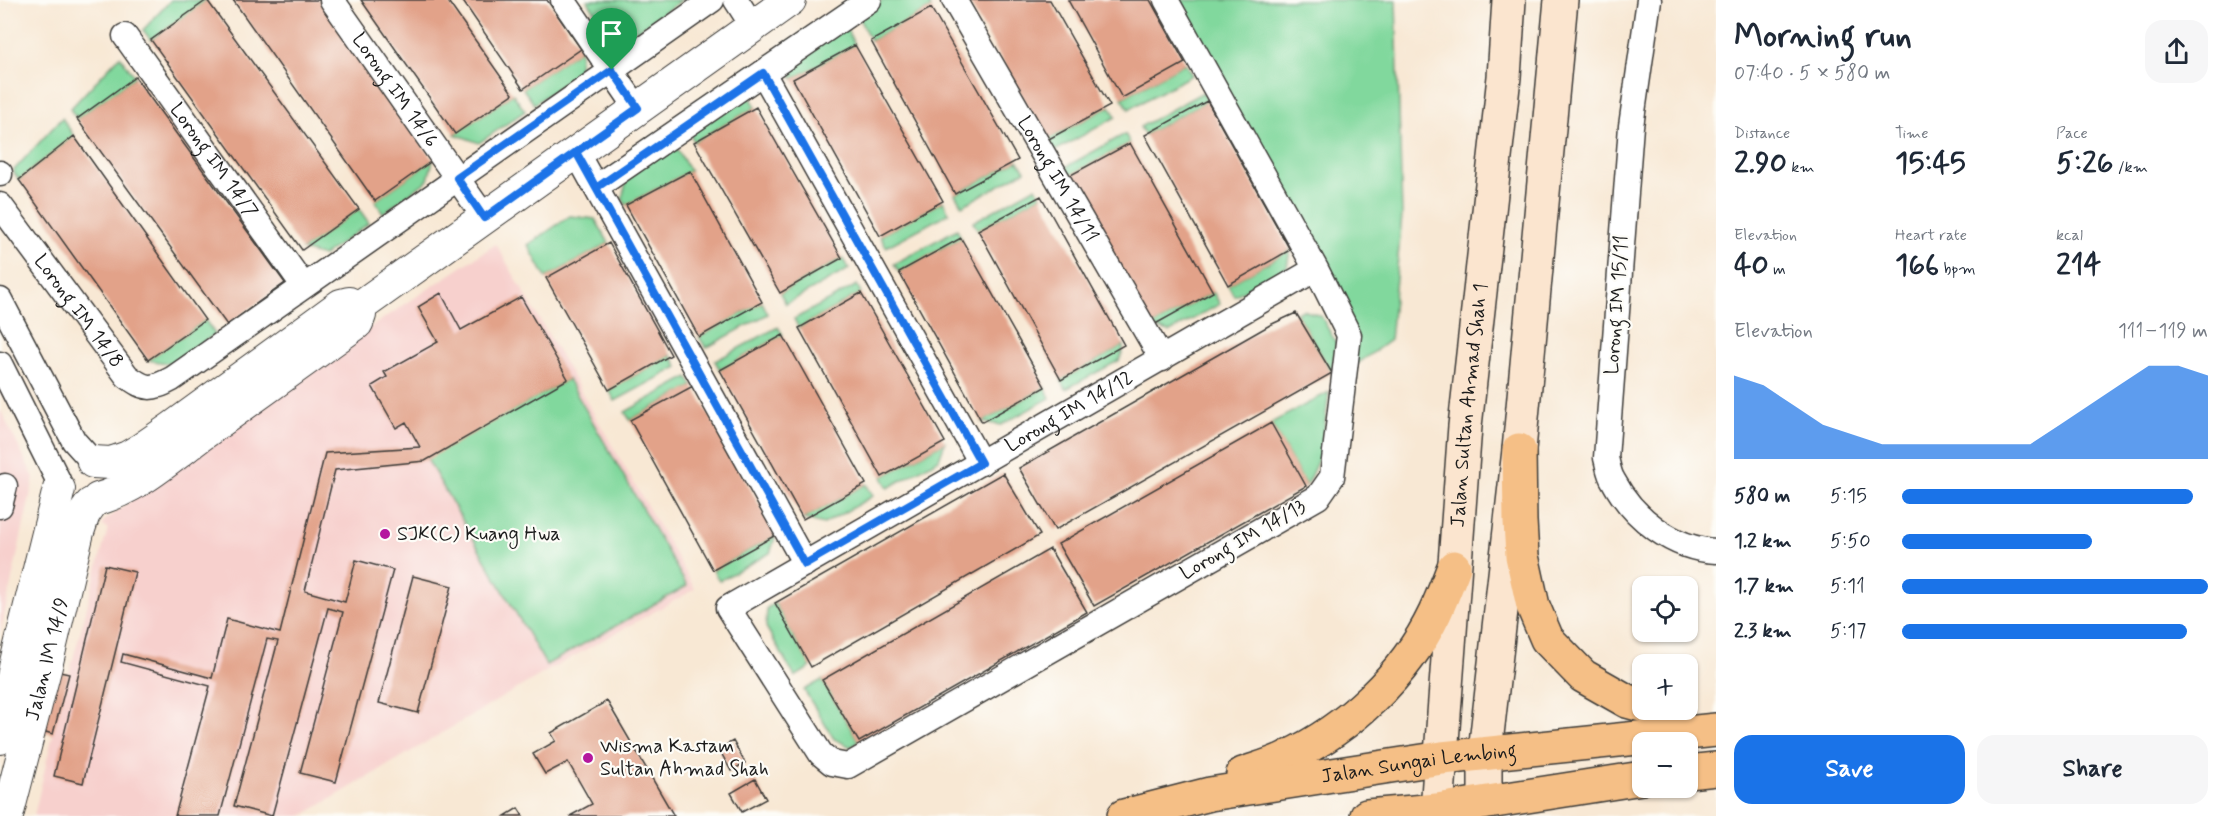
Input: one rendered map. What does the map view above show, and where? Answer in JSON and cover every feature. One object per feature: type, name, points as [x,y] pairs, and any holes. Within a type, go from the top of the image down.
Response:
[{"type":"main road","name":"Jalan Sultan Ahmad Shah 1","points":[[1437,810],[1465,426],[1504,77],[1509,0]]},
{"type":"main road","points":[[1485,802],[1485,752],[1519,450],[1561,0]]},
{"type":"main road","points":[[1519,450],[1522,556],[1533,606],[1547,639],[1583,676],[1632,702]]},
{"type":"main road","points":[[1210,794],[1236,777],[1286,758],[1331,732],[1372,699],[1407,660],[1434,615],[1454,567]]},
{"type":"main road","points":[[1698,720],[1716,724]]},
{"type":"main road","name":"Jalan Sungai Lembing","points":[[1124,816],[1210,794],[1442,758],[1716,730]]},
{"type":"main road","points":[[1698,771],[1716,769]]},
{"type":"main road","points":[[1367,816],[1437,810],[1632,780]]},
{"type":"street","name":"Lorong IM 14/6","points":[[332,0],[484,218]]},
{"type":"street","points":[[563,0],[638,108]]},
{"type":"street","points":[[303,285],[712,0]]},
{"type":"street","points":[[358,308],[638,108],[744,13],[790,0]]},
{"type":"street","points":[[596,188],[869,0]]},
{"type":"street","name":"Lorong IM 14/11","points":[[954,0],[1162,359]]},
{"type":"street","name":"Lorong IM 14/13","points":[[728,608],[820,754],[832,763],[848,766],[1318,497],[1332,477],[1349,334],[1316,269],[1166,0]]},
{"type":"street","points":[[1552,106],[1576,0]]},
{"type":"street","name":"Lorong IM 15/11","points":[[1649,0],[1631,126],[1606,458],[1612,479],[1624,498],[1660,533],[1685,545],[1716,551]]},
{"type":"street","name":"Lorong IM 14/7","points":[[125,36],[303,285]]},
{"type":"street","points":[[763,73],[981,463]]},
{"type":"street","points":[[576,152],[805,564]]},
{"type":"street","name":"Lorong IM 14/8","points":[[0,205],[127,376],[148,388],[157,387],[172,379],[303,285]]},
{"type":"street","name":"Lorong IM 14/12","points":[[728,608],[1316,269]]},
{"type":"street","points":[[0,300],[74,441],[104,475],[103,491],[95,501]]},
{"type":"street","points":[[0,364],[58,485],[68,502],[75,505],[110,495],[141,478],[357,322],[360,315],[358,308],[352,303],[341,305],[172,428],[128,457],[111,463],[85,459],[70,462],[64,466],[58,485]]},
{"type":"street","name":"Jalan IM 14/9","points":[[0,738],[58,485]]},
{"type":"street","name":"Jalan IM 14/9","points":[[7,816],[78,532],[84,514],[95,501]]},
{"type":"shaded area","name":"SJK(C) Kuang Hwa","points":[[496,244],[695,589],[547,671],[302,816],[34,816],[53,734],[108,528],[102,526],[103,522],[258,402]]},
{"type":"shaded area","points":[[0,409],[34,478],[0,634]]},
{"type":"green space","points":[[171,0],[207,0],[151,40],[143,30]]},
{"type":"green space","points":[[587,0],[682,0],[629,36],[611,32],[606,28]]},
{"type":"green space","points":[[883,0],[927,0],[931,8],[871,41],[858,17]]},
{"type":"green space","points":[[1166,0],[1396,0],[1402,216],[1390,340],[1346,372],[1349,334]]},
{"type":"green space","points":[[845,26],[855,45],[793,79],[786,67]]},
{"type":"green space","points":[[581,49],[578,73],[534,104],[523,89]]},
{"type":"green space","points":[[120,56],[135,77],[77,119],[70,109]]},
{"type":"green space","points":[[1185,63],[1192,75],[1129,109],[1122,98]]},
{"type":"green space","points":[[1203,92],[1207,101],[1145,135],[1140,127]]},
{"type":"green space","points":[[748,93],[756,107],[694,142],[690,134]]},
{"type":"green space","points":[[513,94],[525,111],[479,143],[455,134]]},
{"type":"green space","points":[[1110,106],[1116,117],[1053,152],[1047,140]]},
{"type":"green space","points":[[62,118],[74,136],[19,180],[13,171]]},
{"type":"green space","points":[[1125,134],[1130,143],[1067,177],[1062,169]]},
{"type":"green space","points":[[674,144],[690,171],[626,205],[622,198],[628,176]]},
{"type":"green space","points":[[433,160],[428,180],[383,213],[375,201]]},
{"type":"green space","points":[[1018,160],[1025,171],[962,206],[955,194]]},
{"type":"green space","points":[[1036,187],[1041,196],[978,230],[973,222]]},
{"type":"green space","points":[[943,201],[949,213],[886,247],[880,236]]},
{"type":"green space","points":[[359,209],[369,223],[323,256],[302,250]]},
{"type":"green space","points":[[570,216],[595,219],[609,243],[546,278],[528,245]]},
{"type":"green space","points":[[957,229],[961,238],[899,272],[894,264]]},
{"type":"green space","points":[[1290,250],[1287,267],[1234,296],[1228,285]]},
{"type":"green space","points":[[842,258],[849,269],[786,304],[780,293]]},
{"type":"green space","points":[[857,285],[861,293],[799,328],[794,319]]},
{"type":"green space","points":[[1213,292],[1220,304],[1170,332],[1150,327]]},
{"type":"green space","points":[[762,302],[768,314],[706,348],[699,337]]},
{"type":"green space","points":[[1303,310],[1321,316],[1336,343],[1332,373],[1296,313]]},
{"type":"green space","points":[[205,320],[215,334],[172,364],[148,360]]},
{"type":"green space","points":[[778,327],[783,335],[720,370],[715,361]]},
{"type":"green space","points":[[1124,345],[1120,360],[1066,389],[1061,380]]},
{"type":"green space","points":[[671,355],[678,367],[615,401],[609,390]]},
{"type":"green space","points":[[688,377],[693,386],[630,420],[625,412]]},
{"type":"green space","points":[[568,379],[687,586],[546,665],[427,459]]},
{"type":"green space","points":[[1045,387],[1050,398],[1001,425],[982,422]]},
{"type":"green space","points":[[1329,392],[1321,453],[1306,486],[1271,423]]},
{"type":"green space","points":[[945,442],[939,459],[888,488],[882,477]]},
{"type":"green space","points":[[866,484],[873,496],[824,524],[803,519]]},
{"type":"green space","points":[[776,535],[770,553],[719,581],[713,570]]},
{"type":"green space","points":[[775,603],[811,667],[795,677],[766,627],[767,608]]},
{"type":"green space","points":[[822,680],[859,742],[851,747],[834,739],[804,690]]},
{"type":"building","points":[[207,0],[359,209],[302,250],[151,40]]},
{"type":"building","points":[[233,0],[320,0],[433,160],[375,201]]},
{"type":"building","points":[[361,0],[447,0],[513,94],[455,134]]},
{"type":"building","points":[[462,0],[547,0],[581,49],[523,89]]},
{"type":"building","points":[[968,0],[1050,0],[1110,106],[1047,140]]},
{"type":"building","points":[[1068,0],[1150,0],[1185,63],[1122,98]]},
{"type":"building","points":[[931,8],[1018,160],[955,194],[871,41]]},
{"type":"building","points":[[855,45],[943,201],[880,236],[793,79]]},
{"type":"building","points":[[135,77],[285,283],[227,325],[77,119]]},
{"type":"building","points":[[1207,101],[1290,250],[1228,285],[1145,135]]},
{"type":"building","points":[[756,107],[842,258],[780,293],[694,142]]},
{"type":"building","points":[[74,136],[205,320],[148,360],[19,180]]},
{"type":"building","points":[[1130,143],[1213,292],[1150,327],[1067,177]]},
{"type":"building","points":[[690,171],[762,302],[699,337],[626,205]]},
{"type":"building","points":[[1041,196],[1124,345],[1061,380],[978,230]]},
{"type":"building","points":[[961,238],[1045,387],[982,422],[899,272]]},
{"type":"building","points":[[609,243],[671,355],[609,390],[546,278]]},
{"type":"building","points":[[441,293],[461,330],[521,297],[568,379],[425,461],[335,470],[305,591],[345,602],[356,560],[393,570],[336,782],[300,773],[343,612],[328,608],[272,816],[234,806],[278,641],[267,639],[220,816],[175,816],[210,686],[121,662],[123,654],[212,678],[227,619],[280,633],[325,453],[420,447],[406,422],[396,428],[372,386],[387,377],[384,372],[438,342],[418,307]]},
{"type":"building","points":[[861,293],[945,442],[882,477],[799,328]]},
{"type":"building","points":[[1296,313],[1332,373],[1055,530],[1019,468],[1270,325]]},
{"type":"building","points":[[783,335],[866,484],[803,519],[720,370]]},
{"type":"building","points":[[693,386],[776,535],[713,570],[630,420]]},
{"type":"building","points":[[1271,423],[1306,486],[1094,606],[1058,544]]},
{"type":"building","points":[[1003,473],[1040,535],[811,667],[775,603]]},
{"type":"building","points":[[1050,549],[1087,612],[859,742],[822,680]]},
{"type":"building","points":[[105,565],[135,572],[83,783],[54,776]]},
{"type":"building","points":[[413,576],[452,586],[418,713],[379,703]]},
{"type":"building","points":[[51,670],[69,674],[53,734],[35,729]]},
{"type":"building","name":"Wisma Kastam Sultan Ahmad Shah","points":[[607,701],[674,816],[570,816],[592,804],[568,762],[545,774],[533,754],[556,741],[551,733]]},
{"type":"building","points":[[733,741],[745,763],[731,771],[719,749]]},
{"type":"building","points":[[755,779],[766,799],[742,812],[731,793]]},
{"type":"building","points":[[518,808],[523,816],[505,816]]},
{"type":"place","name":"SJK(C) Kuang Hwa","points":[[385,534]]},
{"type":"place","name":"Wisma Kastam Sultan Ahmad Shah","points":[[588,758]]},
{"type":"route","points":[[612,70],[457,178],[484,218],[576,152],[596,188],[763,73],[981,463],[805,564],[576,152],[638,108],[612,70]]}]
